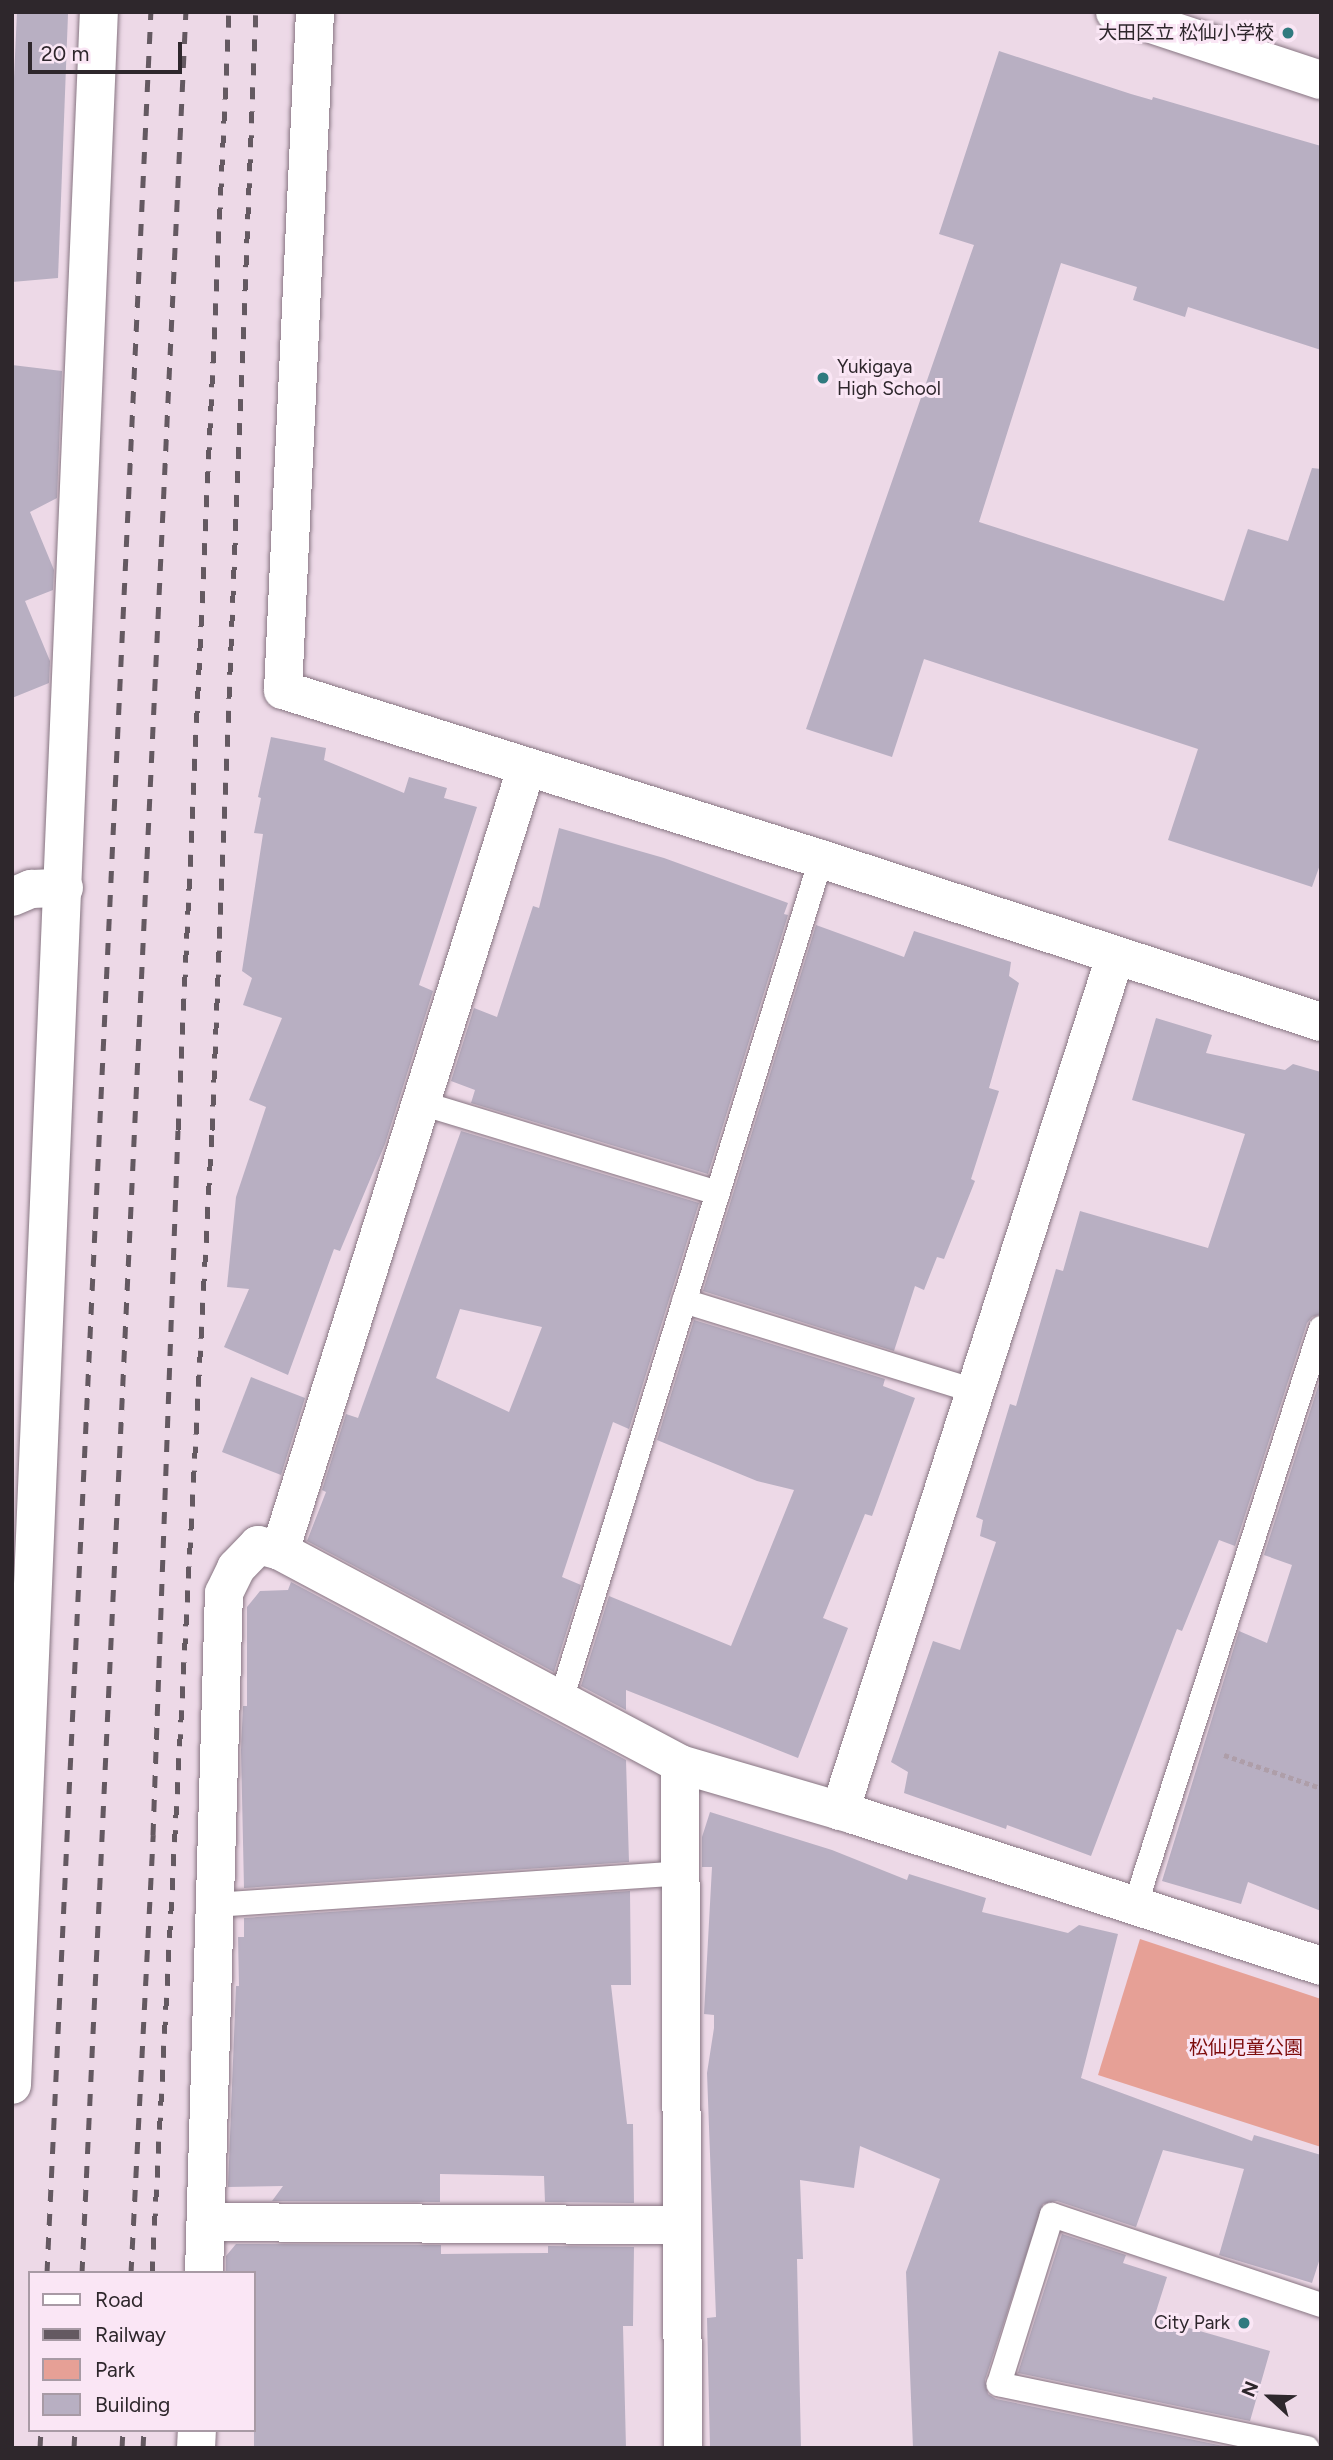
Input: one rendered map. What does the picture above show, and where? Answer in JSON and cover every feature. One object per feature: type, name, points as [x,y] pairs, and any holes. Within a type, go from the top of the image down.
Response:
[{"type":"street","points":[[12,2085],[27,1326],[64,888],[99,12]]},
{"type":"street","points":[[315,12],[283,690],[526,769],[821,859],[1321,1022]]},
{"type":"street","points":[[1115,12],[1321,80]]},
{"type":"street","points":[[280,1551],[526,769]]},
{"type":"street","points":[[12,897],[31,889],[64,888]]},
{"type":"street","points":[[840,1811],[1115,957]]},
{"type":"street","points":[[204,2271],[224,1592],[236,1568],[258,1545],[280,1551],[680,1764],[840,1811],[1321,1966]]},
{"type":"street","points":[[680,1764],[683,2448]]},
{"type":"street","points":[[206,2222],[682,2225]]},
{"type":"lane","points":[[561,1700],[821,859]]},
{"type":"lane","points":[[421,1103],[718,1193]]},
{"type":"lane","points":[[684,1301],[975,1391]]},
{"type":"lane","points":[[1135,1906],[1321,1328]]},
{"type":"lane","points":[[215,1905],[680,1872]]},
{"type":"lane","points":[[1307,2448],[1297,2443],[999,2384],[1052,2215],[1321,2305]]},
{"type":"path","points":[[1187,1742],[1321,1788]]},
{"type":"green space","name":"松仙児童公園","points":[[1140,1939],[1321,1999],[1321,2147],[1098,2075]]},
{"type":"building","points":[[17,12],[68,14],[58,278],[12,282],[12,122]]},
{"type":"building","points":[[999,51],[1131,94],[1152,100],[1153,97],[1321,146],[1321,350],[1188,307],[1185,317],[1133,300],[1137,287],[1061,263],[979,522],[1224,601],[1248,529],[1288,541],[1312,468],[1321,469],[1321,862],[1312,887],[1168,840],[1198,749],[924,659],[892,757],[806,729],[974,245],[939,234]]},
{"type":"building","points":[[12,365],[62,371],[57,498],[30,512],[54,570],[53,590],[25,601],[50,661],[49,683],[12,698]]},
{"type":"building","points":[[271,737],[326,748],[324,760],[404,793],[409,777],[447,788],[444,798],[477,807],[419,985],[433,991],[385,1144],[340,1251],[334,1249],[288,1375],[224,1347],[249,1289],[227,1287],[236,1197],[266,1107],[249,1100],[282,1018],[243,1005],[252,978],[242,971],[263,834],[254,833],[261,798],[258,797]]},
{"type":"building","points":[[559,828],[664,858],[788,903],[784,914],[788,915],[708,1174],[471,1103],[475,1090],[451,1081],[474,1008],[497,1017],[533,906],[539,908]]},
{"type":"building","points":[[816,925],[904,957],[914,931],[1011,962],[1009,976],[1019,983],[989,1088],[999,1091],[971,1179],[975,1181],[944,1259],[937,1257],[924,1290],[915,1286],[894,1351],[703,1291]]},
{"type":"building","points":[[1156,1018],[1212,1035],[1206,1053],[1285,1070],[1293,1064],[1321,1072],[1321,1314],[1312,1317],[1307,1323],[1235,1546],[1219,1540],[1182,1631],[1177,1629],[1091,1856],[1007,1825],[1006,1829],[904,1793],[908,1772],[891,1762],[933,1641],[960,1650],[996,1542],[980,1536],[983,1520],[976,1517],[1010,1404],[1016,1406],[1056,1269],[1063,1271],[1080,1211],[1208,1248],[1245,1134],[1132,1100]]},
{"type":"building","points":[[461,1131],[699,1203],[629,1429],[613,1422],[562,1577],[581,1585],[554,1672],[307,1541],[326,1492],[322,1490],[346,1414],[358,1418]],"holes":[[[460,1309],[542,1327],[509,1412],[436,1378]]]},
{"type":"building","points":[[694,1320],[885,1379],[883,1386],[915,1398],[872,1516],[865,1514],[823,1618],[848,1628],[798,1758],[626,1690],[626,1710],[581,1686],[609,1596],[731,1646],[794,1490],[757,1481],[657,1440]]},
{"type":"building","points":[[251,1377],[305,1398],[281,1475],[222,1452]]},
{"type":"building","points":[[1321,1377],[1321,1911],[1248,1882],[1241,1904],[1162,1881],[1239,1631],[1267,1643],[1292,1565],[1264,1555]]},
{"type":"building","points":[[291,1582],[626,1760],[629,1862],[244,1888],[241,1750],[243,1706],[247,1706],[247,1607],[260,1591],[288,1590]]},
{"type":"building","points":[[710,1812],[832,1850],[907,1880],[909,1874],[986,1898],[982,1912],[1068,1933],[1079,1925],[1118,1934],[1081,2078],[1252,2141],[1254,2135],[1321,2155],[1321,2255],[1312,2283],[1219,2255],[1244,2169],[1163,2150],[1136,2227],[1057,2201],[1043,2204],[985,2380],[988,2394],[996,2399],[1233,2448],[913,2448],[906,2272],[940,2179],[860,2146],[854,2188],[800,2180],[803,2259],[797,2259],[801,2448],[710,2448],[707,2318],[716,2317],[707,2073],[714,2015],[704,2014],[712,1867],[702,1867],[702,1837]]},
{"type":"building","points":[[630,1891],[631,1985],[611,1985],[627,2124],[633,2124],[634,2203],[545,2202],[544,2176],[440,2174],[440,2202],[272,2201],[283,2186],[228,2187],[236,1986],[239,1986],[238,1937],[244,1937],[244,1918]]},
{"type":"building","points":[[1062,2234],[1126,2255],[1123,2263],[1167,2277],[1154,2318],[1270,2351],[1250,2421],[1018,2373]]},
{"type":"building","points":[[236,2244],[441,2245],[441,2254],[548,2253],[548,2246],[634,2247],[633,2326],[623,2326],[626,2448],[254,2448],[256,2271],[226,2271],[226,2256]]},
{"type":"railway","points":[[47,2271],[151,12]]},
{"type":"railway","points":[[82,2271],[186,12]]},
{"type":"railway","points":[[131,2271],[153,1835],[178,1130],[229,12]]},
{"type":"railway","points":[[152,2271],[212,1130],[256,12]]},
{"type":"railway","points":[[40,2448],[41,2432]]},
{"type":"railway","points":[[74,2448],[75,2432]]},
{"type":"railway","points":[[122,2448],[123,2432]]},
{"type":"railway","points":[[143,2448],[144,2432]]},
{"type":"place","name":"大田区立 松仙小学校","points":[[1288,33]]},
{"type":"place","name":"Yukigaya High School","points":[[823,378]]},
{"type":"place","name":"City Park","points":[[1244,2323]]}]
